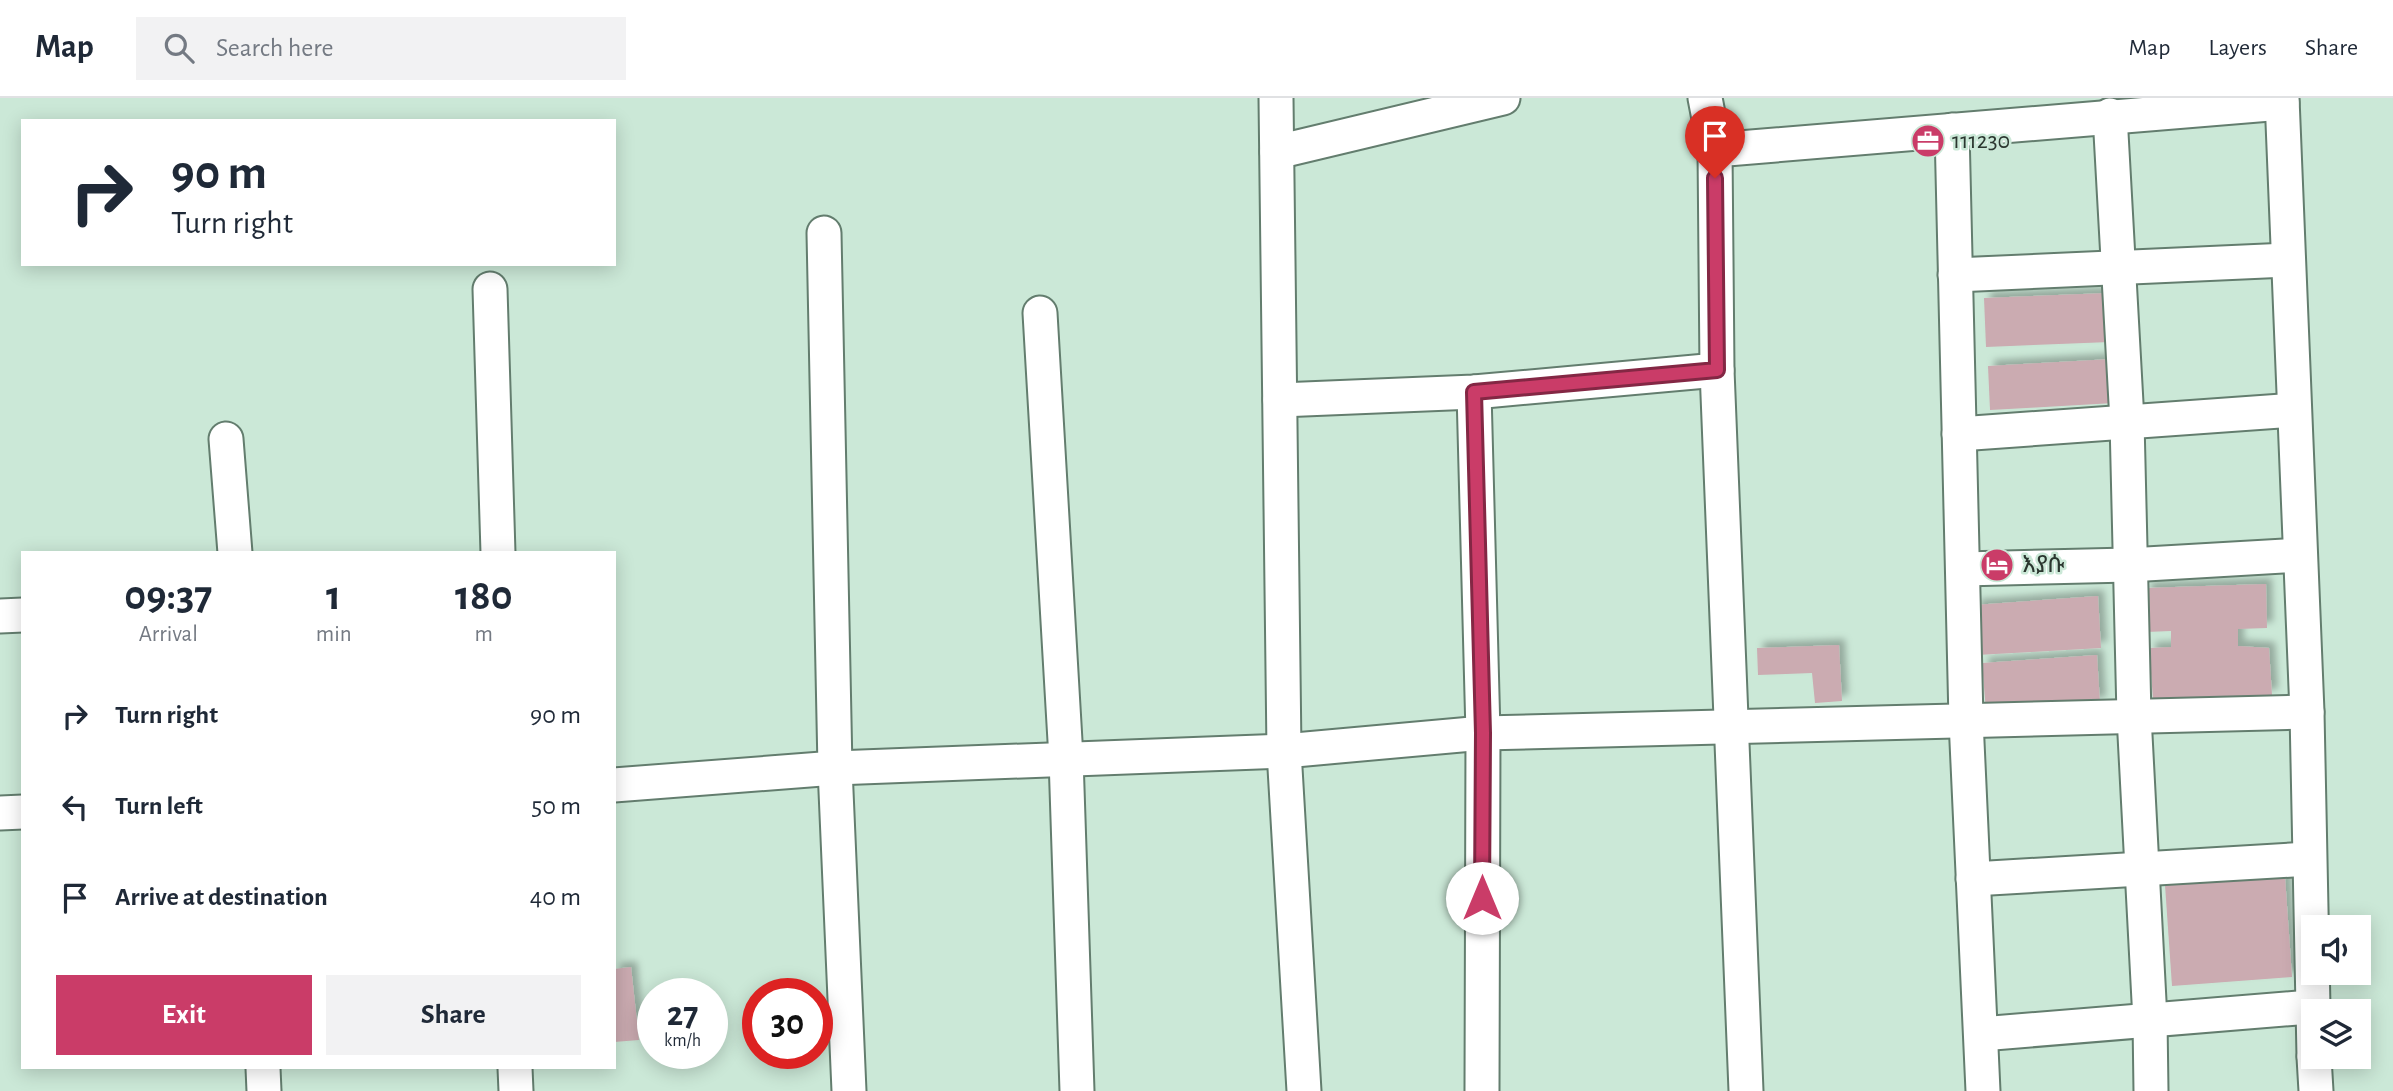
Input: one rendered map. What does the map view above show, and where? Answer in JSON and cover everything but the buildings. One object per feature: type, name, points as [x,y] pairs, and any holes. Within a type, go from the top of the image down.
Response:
[{"type":"street","points":[[1277,152],[1503,98]]},
{"type":"street","points":[[1704,98],[1715,150],[1717,370],[1746,1091]]},
{"type":"street","points":[[1279,99],[1277,152],[1284,751],[1304,1091]]},
{"type":"street","points":[[1715,150],[2282,100],[2306,712],[2310,999]]},
{"type":"street","points":[[2110,115],[2127,421],[2134,716],[2150,1020],[2151,1091]]},
{"type":"street","points":[[1952,130],[1966,720],[1983,1091]]},
{"type":"street","points":[[824,233],[835,768],[849,1091]]},
{"type":"street","points":[[1955,275],[2288,260]]},
{"type":"street","points":[[490,289],[498,551]]},
{"type":"street","points":[[1040,313],[1066,758],[1077,1091]]},
{"type":"street","points":[[1279,400],[1474,392],[1717,370]]},
{"type":"street","points":[[1474,392],[1483,733],[1482,1091]]},
{"type":"street","points":[[1959,433],[2294,410]]},
{"type":"street","points":[[226,439],[235,551]]},
{"type":"street","points":[[1963,569],[2129,565],[2300,555]]},
{"type":"street","points":[[0,616],[21,615]]},
{"type":"street","points":[[616,785],[835,768],[1284,751],[1483,733],[2306,712]]},
{"type":"street","points":[[0,813],[21,812]]},
{"type":"street","points":[[1973,879],[2309,859]]},
{"type":"street","points":[[1981,1034],[2301,1008]]},
{"type":"street","points":[[263,1069],[264,1091]]},
{"type":"street","points":[[515,1069],[516,1091]]},
{"type":"street","points":[[2315,1069],[2316,1091]]},
{"type":"place","name":"111230","points":[[1928,141]]},
{"type":"place","name":"እያሱ","points":[[1997,565]]},
{"type":"route","points":[[1482,898],[1483,733],[1474,392],[1717,370],[1715,178]]}]
